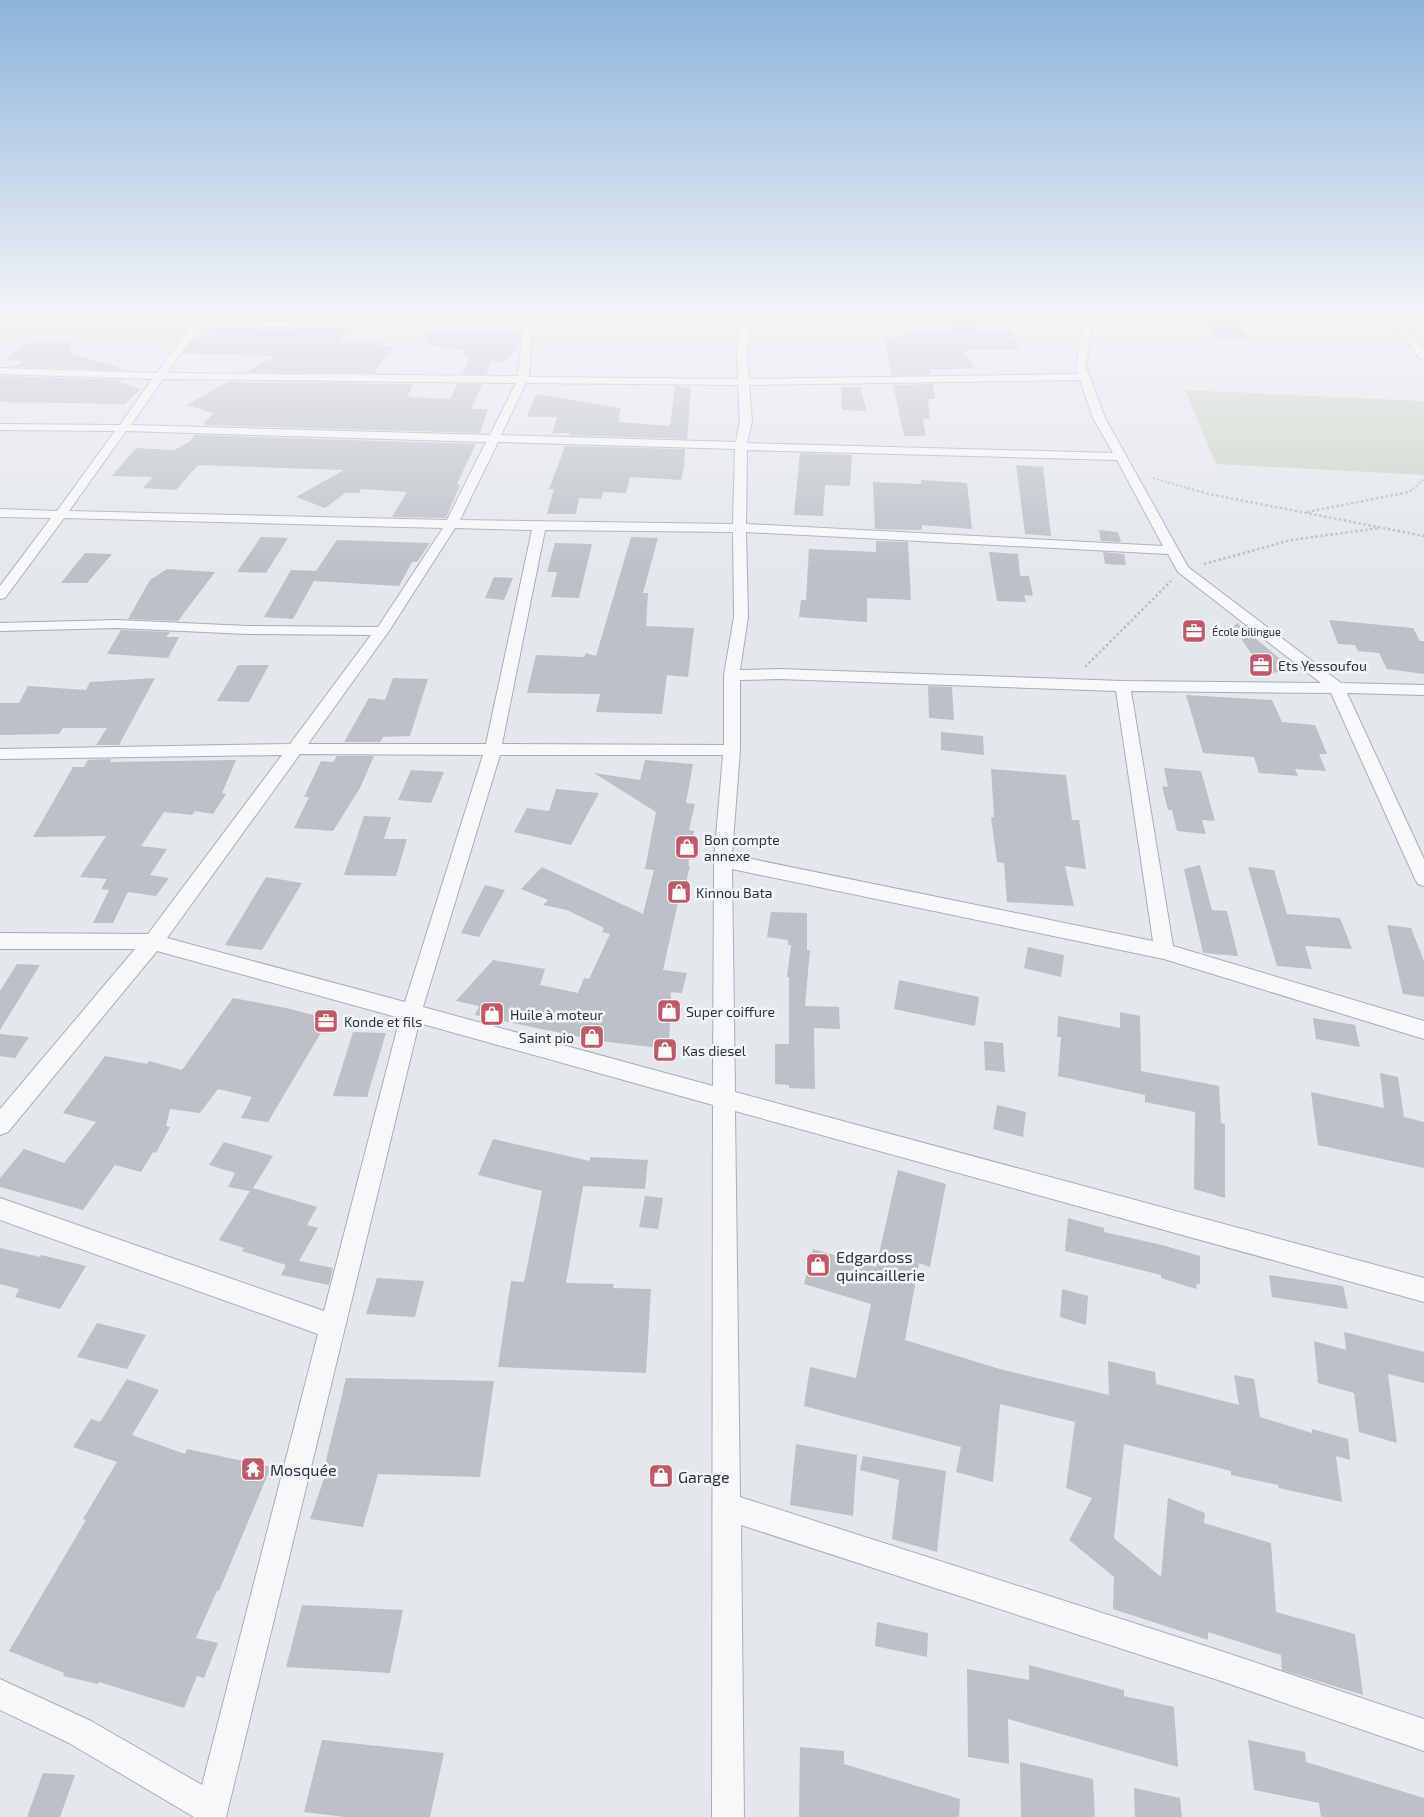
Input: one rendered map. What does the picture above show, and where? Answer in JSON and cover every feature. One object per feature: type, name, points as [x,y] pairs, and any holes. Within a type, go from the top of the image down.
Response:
[{"type":"street","points":[[0,595],[144,399]]},
{"type":"street","points":[[0,1125],[153,942],[382,631],[452,523],[513,399]]},
{"type":"street","points":[[728,1817],[723,860],[732,750],[732,675],[740,617],[739,528],[741,445],[746,421],[744,399]]},
{"type":"street","points":[[1092,399],[1099,418],[1183,570],[1337,688],[1424,879]]},
{"type":"street","points":[[0,427],[124,428],[1120,457]]},
{"type":"street","points":[[0,513],[539,526],[739,528],[1173,550]]},
{"type":"street","points":[[0,1694],[80,1732],[211,1813],[411,1014],[493,750],[539,526]]},
{"type":"street","points":[[0,627],[118,624],[247,630],[382,631]]},
{"type":"street","points":[[732,675],[779,674],[1123,686],[1424,690]]},
{"type":"street","points":[[1123,686],[1164,951]]},
{"type":"street","points":[[0,754],[294,749],[732,750]]},
{"type":"street","points":[[723,860],[1164,951],[1424,1030]]},
{"type":"street","points":[[0,942],[153,942],[1424,1290]]},
{"type":"street","points":[[0,1209],[333,1327]]},
{"type":"street","points":[[725,1506],[1221,1666],[1424,1735]]},
{"type":"path","points":[[1128,471],[1209,494],[1424,536]]},
{"type":"path","points":[[1304,513],[1409,492],[1424,479]]},
{"type":"green space","points":[[1189,399],[1376,399],[1424,401],[1424,475],[1216,464]]},
{"type":"building","points":[[0,399],[131,399],[125,404],[0,402]]},
{"type":"building","points":[[197,399],[475,399],[471,409],[488,409],[480,433],[203,425],[213,413],[186,405]]},
{"type":"building","points":[[534,399],[565,399],[621,408],[618,422],[670,426],[673,399],[690,399],[687,439],[552,433],[557,417],[527,417]]},
{"type":"building","points":[[842,399],[863,399],[867,411],[842,410]]},
{"type":"building","points":[[896,399],[935,399],[928,399],[930,419],[923,419],[926,436],[904,436]]},
{"type":"building","points":[[195,435],[476,444],[457,484],[460,485],[446,518],[392,517],[407,492],[361,489],[359,493],[345,493],[325,508],[296,497],[344,470],[198,465],[176,490],[143,488],[153,477],[112,476],[136,448],[174,450],[189,442]]},
{"type":"building","points":[[565,446],[685,449],[681,480],[630,477],[626,493],[603,492],[601,499],[579,498],[576,514],[547,514],[554,489],[549,489]]},
{"type":"building","points":[[800,453],[852,455],[850,486],[825,485],[823,516],[794,515]]},
{"type":"building","points":[[1016,465],[1043,467],[1051,536],[1025,534]]},
{"type":"building","points":[[921,480],[967,483],[972,529],[922,525],[922,530],[875,529],[873,482],[921,484]]},
{"type":"building","points":[[1099,530],[1118,532],[1121,542],[1101,541]]},
{"type":"building","points":[[261,537],[288,538],[266,573],[237,572]]},
{"type":"building","points":[[631,537],[658,538],[643,593],[648,593],[646,626],[694,628],[688,677],[667,675],[662,714],[596,712],[600,694],[527,693],[536,655],[584,657],[586,653],[596,656]]},
{"type":"building","points":[[337,540],[430,543],[417,562],[412,562],[399,586],[314,581],[293,619],[264,617],[291,570],[316,571]]},
{"type":"building","points":[[876,541],[908,542],[911,600],[867,598],[867,622],[799,617],[801,600],[806,600],[809,549],[876,552]]},
{"type":"building","points":[[555,543],[592,544],[579,598],[551,597],[557,572],[547,572]]},
{"type":"building","points":[[989,552],[1018,554],[1020,576],[1029,576],[1033,596],[1024,595],[1026,602],[997,601]]},
{"type":"building","points":[[1103,552],[1124,554],[1126,565],[1105,564]]},
{"type":"building","points":[[85,553],[112,554],[87,583],[61,583]]},
{"type":"building","points":[[167,569],[215,572],[178,621],[128,619],[150,580]]},
{"type":"building","points":[[494,577],[513,578],[504,600],[485,598]]},
{"type":"building","points":[[1329,620],[1413,628],[1420,641],[1424,641],[1424,674],[1387,669],[1379,653],[1358,651],[1355,645],[1338,644]]},
{"type":"building","points":[[1237,623],[1291,668],[1266,675],[1233,627]]},
{"type":"building","points":[[121,630],[170,632],[166,637],[179,637],[168,658],[107,654]]},
{"type":"building","points":[[238,665],[269,665],[249,702],[217,701]]},
{"type":"building","points":[[155,678],[119,745],[96,745],[107,728],[63,728],[59,734],[0,735],[0,703],[19,703],[28,686],[86,690],[90,682]]},
{"type":"building","points":[[393,678],[428,679],[410,736],[383,737],[380,742],[344,742],[369,698],[385,700]]},
{"type":"building","points":[[928,686],[952,687],[954,720],[929,718]]},
{"type":"building","points":[[1186,695],[1272,700],[1282,722],[1315,725],[1327,754],[1319,754],[1326,771],[1295,769],[1298,776],[1259,773],[1254,757],[1203,753]]},
{"type":"building","points":[[941,732],[983,736],[984,755],[941,750]]},
{"type":"building","points":[[337,756],[374,756],[360,788],[333,831],[294,828],[309,797],[304,797],[321,761],[333,762]]},
{"type":"building","points":[[111,759],[110,762],[236,760],[222,793],[226,794],[213,814],[195,811],[192,815],[164,812],[141,846],[167,849],[150,875],[169,878],[156,896],[128,892],[113,923],[93,923],[109,890],[101,889],[107,879],[80,877],[106,836],[33,837],[73,767],[84,767],[88,760]]},
{"type":"building","points":[[645,760],[693,764],[686,803],[695,804],[689,830],[694,831],[688,866],[690,866],[681,902],[678,902],[663,970],[687,973],[682,993],[671,992],[669,1049],[599,1041],[475,1015],[479,1006],[456,1001],[493,960],[545,969],[540,985],[578,993],[584,978],[589,979],[610,934],[602,932],[604,928],[567,910],[543,905],[548,900],[521,889],[542,867],[643,914],[654,870],[645,869],[656,812],[594,773],[640,780]]},
{"type":"building","points":[[1164,768],[1201,771],[1215,821],[1202,820],[1206,834],[1177,831],[1172,810],[1168,810],[1162,786],[1168,787]]},
{"type":"building","points":[[991,769],[1066,775],[1072,820],[1079,820],[1086,869],[1065,866],[1074,906],[1007,902],[1004,863],[997,862],[991,817],[994,817]]},
{"type":"building","points":[[411,770],[444,772],[431,803],[398,800]]},
{"type":"building","points":[[556,789],[599,793],[571,845],[514,832],[527,808],[549,811]]},
{"type":"building","points":[[364,816],[391,817],[384,839],[407,839],[396,876],[344,875]]},
{"type":"building","points":[[1200,865],[1212,910],[1227,911],[1238,956],[1203,953],[1184,869]]},
{"type":"building","points":[[1248,867],[1274,870],[1287,914],[1340,918],[1352,949],[1305,946],[1312,969],[1277,966]]},
{"type":"building","points":[[266,877],[302,883],[262,950],[225,945]]},
{"type":"building","points":[[485,885],[505,890],[479,937],[461,933]]},
{"type":"building","points":[[771,912],[807,913],[807,950],[810,950],[805,1006],[839,1007],[840,1029],[814,1028],[815,1089],[789,1088],[789,1085],[775,1084],[775,1044],[789,1044],[789,977],[787,977],[791,945],[788,945],[788,940],[767,937]]},
{"type":"building","points":[[1387,925],[1411,928],[1424,961],[1424,997],[1403,994]]},
{"type":"building","points":[[1028,947],[1064,955],[1061,977],[1024,968]]},
{"type":"building","points":[[17,964],[40,965],[0,1030],[0,991]]},
{"type":"building","points":[[899,980],[979,997],[975,1026],[894,1009]]},
{"type":"building","points":[[233,998],[286,1008],[329,1019],[268,1122],[241,1118],[252,1097],[218,1089],[200,1113],[170,1109],[166,1126],[170,1127],[156,1153],[153,1152],[141,1172],[115,1165],[83,1210],[0,1187],[0,1178],[24,1149],[64,1163],[96,1122],[63,1113],[105,1056],[147,1064],[149,1061],[182,1070]]},
{"type":"building","points":[[1120,1012],[1140,1016],[1141,1071],[1219,1086],[1221,1123],[1225,1124],[1225,1198],[1194,1189],[1195,1112],[1145,1102],[1145,1095],[1058,1076],[1061,1037],[1057,1037],[1058,1016],[1120,1028]]},
{"type":"building","points":[[1313,1018],[1355,1025],[1360,1047],[1316,1039]]},
{"type":"building","points":[[353,1032],[386,1033],[367,1097],[333,1096]]},
{"type":"building","points":[[0,1034],[29,1037],[15,1058],[0,1056]]},
{"type":"building","points":[[984,1041],[1003,1043],[1005,1072],[985,1070]]},
{"type":"building","points":[[1380,1073],[1398,1077],[1404,1117],[1424,1122],[1424,1168],[1318,1145],[1311,1092],[1384,1108]]},
{"type":"building","points":[[997,1105],[1026,1112],[1023,1137],[993,1129]]},
{"type":"building","points":[[493,1139],[590,1161],[590,1157],[648,1160],[645,1189],[583,1186],[566,1283],[614,1284],[613,1288],[651,1289],[646,1373],[498,1367],[511,1281],[524,1282],[542,1191],[478,1175]]},
{"type":"building","points":[[224,1142],[273,1156],[253,1188],[317,1207],[307,1225],[318,1228],[299,1261],[333,1268],[329,1285],[281,1275],[286,1265],[242,1251],[244,1248],[219,1240],[250,1191],[228,1187],[235,1173],[209,1165]]},
{"type":"building","points":[[898,1170],[946,1184],[930,1267],[919,1263],[905,1340],[1003,1370],[1109,1395],[1108,1361],[1155,1372],[1156,1384],[1239,1405],[1234,1375],[1254,1379],[1260,1417],[1312,1433],[1312,1429],[1348,1439],[1350,1460],[1336,1456],[1342,1502],[1279,1488],[1278,1485],[1231,1475],[1231,1471],[1124,1444],[1114,1538],[1161,1577],[1168,1498],[1205,1513],[1204,1523],[1271,1543],[1276,1612],[1355,1634],[1363,1695],[1282,1670],[1281,1655],[1208,1632],[1208,1640],[1113,1609],[1114,1577],[1069,1540],[1092,1498],[1066,1488],[1075,1422],[1000,1404],[993,1482],[956,1472],[961,1447],[804,1406],[810,1367],[856,1378],[871,1304],[804,1284],[813,1249],[876,1267]]},
{"type":"building","points":[[645,1196],[663,1198],[658,1229],[639,1227]]},
{"type":"building","points":[[1068,1218],[1104,1228],[1104,1232],[1200,1256],[1200,1284],[1197,1284],[1196,1289],[1161,1278],[1161,1275],[1065,1251]]},
{"type":"building","points":[[0,1248],[40,1257],[41,1255],[86,1266],[60,1309],[15,1297],[19,1289],[0,1284]]},
{"type":"building","points":[[1269,1275],[1343,1286],[1348,1309],[1272,1297]]},
{"type":"building","points":[[377,1278],[424,1281],[415,1317],[366,1314]]},
{"type":"building","points":[[1062,1289],[1088,1296],[1086,1325],[1060,1317]]},
{"type":"building","points":[[97,1323],[146,1335],[127,1369],[77,1357]]},
{"type":"building","points":[[1344,1332],[1424,1352],[1424,1383],[1388,1374],[1397,1443],[1359,1432],[1354,1393],[1318,1383],[1314,1341],[1346,1350]]},
{"type":"building","points":[[346,1378],[494,1381],[480,1477],[378,1474],[363,1527],[310,1519],[326,1473],[323,1473]]},
{"type":"building","points":[[127,1379],[159,1390],[132,1435],[185,1454],[187,1449],[271,1467],[219,1591],[217,1591],[196,1638],[218,1643],[204,1678],[197,1676],[184,1708],[99,1682],[98,1684],[63,1676],[64,1673],[9,1651],[86,1520],[83,1519],[117,1462],[73,1447],[91,1419],[100,1422]]},
{"type":"building","points":[[796,1444],[857,1455],[853,1516],[790,1505]]},
{"type":"building","points":[[863,1456],[946,1471],[937,1552],[892,1539],[899,1480],[860,1470]]},
{"type":"building","points":[[302,1605],[403,1610],[390,1673],[286,1667]]},
{"type":"building","points":[[877,1622],[928,1633],[927,1657],[875,1646]]},
{"type":"building","points":[[1029,1665],[1124,1690],[1124,1696],[1174,1707],[1178,1767],[1008,1719],[1009,1764],[968,1757],[967,1669],[1029,1680]]},
{"type":"building","points":[[322,1740],[444,1753],[430,1817],[345,1817],[304,1812]]},
{"type":"building","points":[[1248,1740],[1305,1752],[1306,1762],[1424,1798],[1424,1817],[1321,1817],[1319,1803],[1254,1790]]},
{"type":"building","points":[[800,1747],[844,1751],[844,1764],[960,1799],[959,1817],[799,1817]]},
{"type":"building","points":[[1020,1762],[1093,1779],[1095,1817],[1021,1817]]},
{"type":"building","points":[[43,1773],[75,1775],[60,1817],[27,1817]]},
{"type":"building","points":[[1134,1788],[1180,1798],[1182,1817],[1135,1817]]},
{"type":"place","name":"École bilingue","points":[[1194,631]]},
{"type":"place","name":"Ets Yessoufou","points":[[1261,665]]},
{"type":"place","name":"Bon compte annexe","points":[[687,847]]},
{"type":"place","name":"Kinnou Bata","points":[[679,892]]},
{"type":"place","name":"Super coiffure","points":[[669,1011]]},
{"type":"place","name":"Huile à moteur","points":[[492,1014]]},
{"type":"place","name":"Konde et fils","points":[[326,1021]]},
{"type":"place","name":"Saint pio","points":[[592,1037]]},
{"type":"place","name":"Kas diesel","points":[[665,1050]]},
{"type":"place","name":"Edgardoss quincaillerie","points":[[818,1265]]},
{"type":"place","name":"Mosquée","points":[[253,1469]]},
{"type":"place","name":"Garage","points":[[661,1476]]}]
